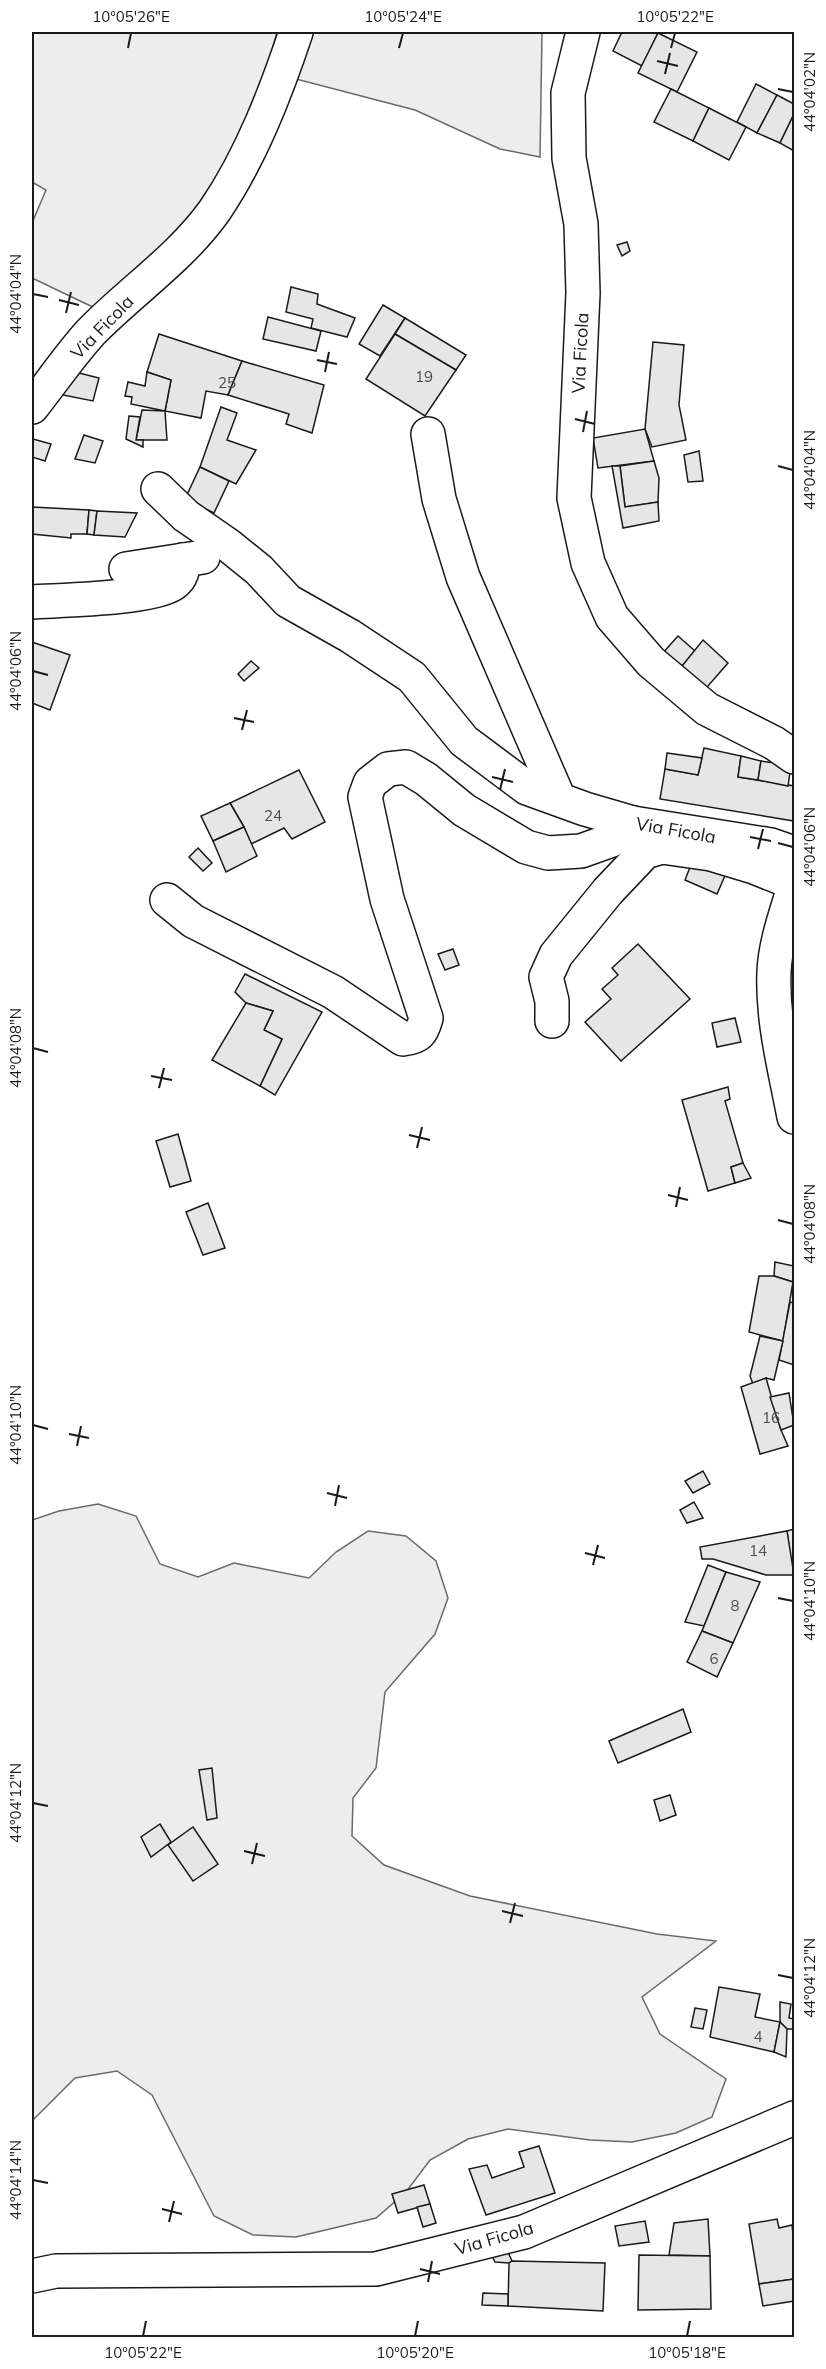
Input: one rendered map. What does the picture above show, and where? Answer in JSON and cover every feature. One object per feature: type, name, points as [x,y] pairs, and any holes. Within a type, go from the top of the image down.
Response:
[{"type":"street","name":"Via Ficola","points":[[32,407],[91,333],[172,259],[214,210],[248,150],[276,92],[296,32]]},
{"type":"street","name":"Via Ficola","points":[[583,32],[568,93],[569,158],[581,225],[582,282],[574,498],[588,563],[612,617],[651,662],[707,709],[774,743],[795,757]]},
{"type":"street","points":[[428,434],[439,499],[463,578],[559,799]]},
{"type":"street","name":"Via Ficola","points":[[158,489],[186,516],[259,570],[288,601],[350,636],[412,677],[464,741],[527,789],[633,823],[771,845],[795,853]]},
{"type":"street","points":[[126,569],[207,557],[228,545]]},
{"type":"street","points":[[32,602],[91,599],[156,591],[175,583],[183,573],[183,560]]},
{"type":"street","points":[[167,900],[193,921],[333,992],[403,1039],[416,1038],[422,1032],[426,1017],[387,898],[365,797],[370,783],[388,769],[406,767],[426,779],[464,810],[526,847],[548,853],[581,851],[602,844],[612,840],[633,823]]},
{"type":"street","points":[[552,1021],[552,1001],[546,977],[556,955],[608,891],[645,852],[662,847],[711,854],[795,882]]},
{"type":"street","points":[[795,887],[784,917],[774,970],[777,1029],[795,1117]]},
{"type":"street","name":"Via Ficola","points":[[32,2276],[56,2271],[376,2269],[524,2232],[795,2118]]},
{"type":"shaded area","points":[[32,32],[277,32],[257,104],[218,179],[186,228],[97,309],[32,278],[32,223],[46,190],[32,182]]},
{"type":"shaded area","points":[[312,32],[542,32],[540,157],[500,149],[415,110],[296,79]]},
{"type":"shaded area","points":[[98,1504],[136,1516],[160,1564],[198,1577],[234,1563],[309,1578],[336,1552],[368,1531],[406,1536],[436,1561],[448,1598],[435,1634],[385,1692],[376,1768],[353,1798],[352,1836],[384,1865],[470,1896],[657,1934],[716,1941],[642,1997],[660,2034],[726,2079],[712,2117],[676,2133],[632,2142],[590,2140],[508,2129],[468,2139],[430,2160],[406,2192],[376,2218],[296,2237],[253,2235],[214,2216],[152,2095],[117,2071],[75,2078],[32,2121],[32,1520],[59,1511]]},
{"type":"building","points":[[622,32],[658,33],[642,66],[613,51]]},
{"type":"building","points":[[658,33],[697,52],[677,92],[638,73]]},
{"type":"building","points":[[756,84],[777,95],[757,133],[737,122]]},
{"type":"building","points":[[671,89],[709,108],[693,141],[654,122]]},
{"type":"building","points":[[777,95],[794,104],[794,114],[780,143],[757,133]]},
{"type":"building","points":[[709,108],[746,127],[729,160],[693,141]]},
{"type":"building","points":[[794,114],[794,151],[780,143]]},
{"type":"building","points":[[627,242],[630,251],[622,256],[617,245]]},
{"type":"building","points":[[291,287],[318,294],[317,304],[355,318],[347,337],[311,328],[313,319],[286,312]]},
{"type":"building","points":[[383,305],[405,318],[380,356],[359,344]]},
{"type":"building","points":[[268,317],[321,331],[316,351],[263,339]]},
{"type":"building","points":[[405,318],[466,355],[456,370],[395,334]]},
{"type":"building","points":[[159,334],[242,361],[228,395],[206,391],[201,418],[165,411],[171,380],[147,372]]},
{"type":"building","points":[[395,334],[456,370],[425,416],[366,379]]},
{"type":"building","points":[[653,342],[684,345],[679,405],[686,440],[652,447],[645,429]]},
{"type":"building","points":[[242,361],[324,385],[312,433],[286,424],[289,414],[228,395]]},
{"type":"building","points":[[147,372],[171,380],[165,411],[131,404],[132,397],[125,396],[128,382],[145,386]]},
{"type":"building","points":[[79,373],[99,378],[93,401],[63,395]]},
{"type":"building","points":[[221,407],[237,413],[227,440],[256,450],[236,484],[200,467]]},
{"type":"building","points":[[142,410],[165,411],[167,440],[136,440]]},
{"type":"building","points":[[129,416],[140,417],[136,440],[143,440],[143,447],[126,439]]},
{"type":"building","points":[[645,429],[654,461],[598,468],[593,438]]},
{"type":"building","points":[[84,435],[103,441],[95,463],[75,459]]},
{"type":"building","points":[[33,439],[51,444],[45,461],[32,457]]},
{"type":"building","points":[[699,451],[703,481],[688,482],[684,455]]},
{"type":"building","points":[[654,461],[659,478],[658,502],[625,507],[620,466]]},
{"type":"building","points":[[612,466],[620,466],[625,507],[658,502],[659,521],[623,528]]},
{"type":"building","points":[[200,467],[229,481],[214,513],[185,499]]},
{"type":"building","points":[[32,507],[89,510],[87,534],[71,534],[71,538],[32,534]]},
{"type":"building","points":[[89,510],[97,511],[94,535],[87,534]]},
{"type":"building","points":[[97,511],[137,513],[125,537],[94,535]]},
{"type":"building","points":[[678,636],[695,651],[678,671],[661,655]]},
{"type":"building","points":[[703,640],[728,663],[701,694],[678,671]]},
{"type":"building","points":[[32,642],[70,655],[50,710],[32,703]]},
{"type":"building","points":[[251,661],[259,668],[244,681],[238,674]]},
{"type":"building","points":[[704,748],[741,756],[738,777],[794,786],[794,821],[660,799],[665,769],[698,775]]},
{"type":"building","points":[[667,753],[702,758],[698,775],[665,769]]},
{"type":"building","points":[[741,756],[761,761],[758,780],[738,777]]},
{"type":"building","points":[[761,761],[791,765],[788,786],[758,780]]},
{"type":"building","points":[[299,770],[325,822],[292,839],[284,828],[251,844],[230,803]]},
{"type":"building","points":[[230,803],[244,827],[213,841],[201,816]]},
{"type":"building","points":[[244,827],[257,856],[226,872],[213,841]]},
{"type":"building","points":[[198,848],[212,863],[203,871],[189,857]]},
{"type":"building","points":[[692,862],[727,871],[717,894],[685,880]]},
{"type":"building","points":[[638,944],[690,999],[621,1061],[585,1022],[611,999],[602,989],[618,975],[612,968]]},
{"type":"building","points":[[453,949],[459,965],[445,970],[438,954]]},
{"type":"building","points":[[245,974],[322,1012],[275,1095],[260,1086],[282,1039],[264,1030],[273,1011],[246,1003],[235,992]]},
{"type":"building","points":[[246,1003],[273,1011],[264,1030],[282,1039],[260,1086],[212,1060]]},
{"type":"building","points":[[735,1018],[741,1042],[717,1047],[712,1023]]},
{"type":"building","points":[[728,1087],[730,1099],[725,1101],[743,1163],[731,1167],[735,1183],[708,1191],[682,1100]]},
{"type":"building","points":[[178,1134],[191,1181],[170,1187],[156,1141]]},
{"type":"building","points":[[743,1163],[751,1178],[735,1183],[731,1167]]},
{"type":"building","points":[[208,1203],[225,1248],[203,1255],[186,1212]]},
{"type":"building","points":[[775,1262],[794,1266],[793,1282],[774,1276]]},
{"type":"building","points":[[759,1276],[774,1276],[793,1282],[783,1341],[749,1332]]},
{"type":"building","points":[[790,1302],[794,1303],[794,1365],[779,1360]]},
{"type":"building","points":[[760,1336],[783,1341],[774,1380],[766,1378],[753,1384],[750,1376]]},
{"type":"building","points":[[766,1378],[788,1446],[760,1454],[741,1387]]},
{"type":"building","points":[[789,1393],[794,1425],[781,1430],[770,1397]]},
{"type":"building","points":[[703,1471],[710,1484],[693,1493],[685,1481]]},
{"type":"building","points":[[694,1502],[703,1518],[687,1523],[680,1510]]},
{"type":"building","points":[[794,1529],[794,1562],[791,1562],[787,1531]]},
{"type":"building","points":[[787,1531],[794,1575],[766,1575],[713,1559],[702,1559],[700,1547]]},
{"type":"building","points":[[708,1565],[726,1572],[704,1626],[685,1622]]},
{"type":"building","points":[[726,1572],[760,1582],[733,1643],[702,1631]]},
{"type":"building","points":[[702,1631],[733,1643],[717,1677],[687,1662]]},
{"type":"building","points":[[683,1709],[691,1732],[618,1763],[609,1741]]},
{"type":"building","points":[[212,1768],[217,1818],[207,1820],[199,1770]]},
{"type":"building","points":[[670,1795],[676,1815],[660,1821],[654,1800]]},
{"type":"building","points":[[160,1824],[171,1842],[151,1857],[141,1837]]},
{"type":"building","points":[[193,1827],[218,1864],[193,1881],[168,1845]]},
{"type":"building","points":[[719,1987],[760,1994],[755,2017],[780,2022],[774,2052],[710,2037]]},
{"type":"building","points":[[780,2002],[791,2004],[789,2018],[794,2019],[794,2029],[787,2029],[780,2022]]},
{"type":"building","points":[[695,2008],[707,2010],[703,2029],[691,2027]]},
{"type":"building","points":[[780,2022],[787,2029],[786,2057],[774,2052]]},
{"type":"building","points":[[539,2146],[555,2193],[486,2215],[469,2169],[487,2165],[492,2178],[524,2167],[519,2152]]},
{"type":"building","points":[[424,2185],[430,2204],[398,2213],[392,2194]]},
{"type":"building","points":[[430,2204],[436,2223],[423,2227],[417,2207]]},
{"type":"building","points":[[708,2219],[710,2256],[669,2255],[674,2223]]},
{"type":"building","points":[[777,2219],[779,2228],[792,2225],[794,2279],[759,2284],[749,2224]]},
{"type":"building","points":[[645,2221],[649,2242],[619,2246],[615,2226]]},
{"type":"building","points":[[504,2243],[512,2261],[509,2263],[495,2262],[489,2249]]},
{"type":"building","points":[[639,2255],[710,2256],[711,2309],[638,2310]]},
{"type":"building","points":[[512,2261],[605,2263],[603,2311],[508,2306],[509,2263]]},
{"type":"building","points":[[794,2279],[794,2301],[763,2306],[759,2284]]},
{"type":"building","points":[[483,2293],[508,2294],[508,2306],[482,2305]]}]
